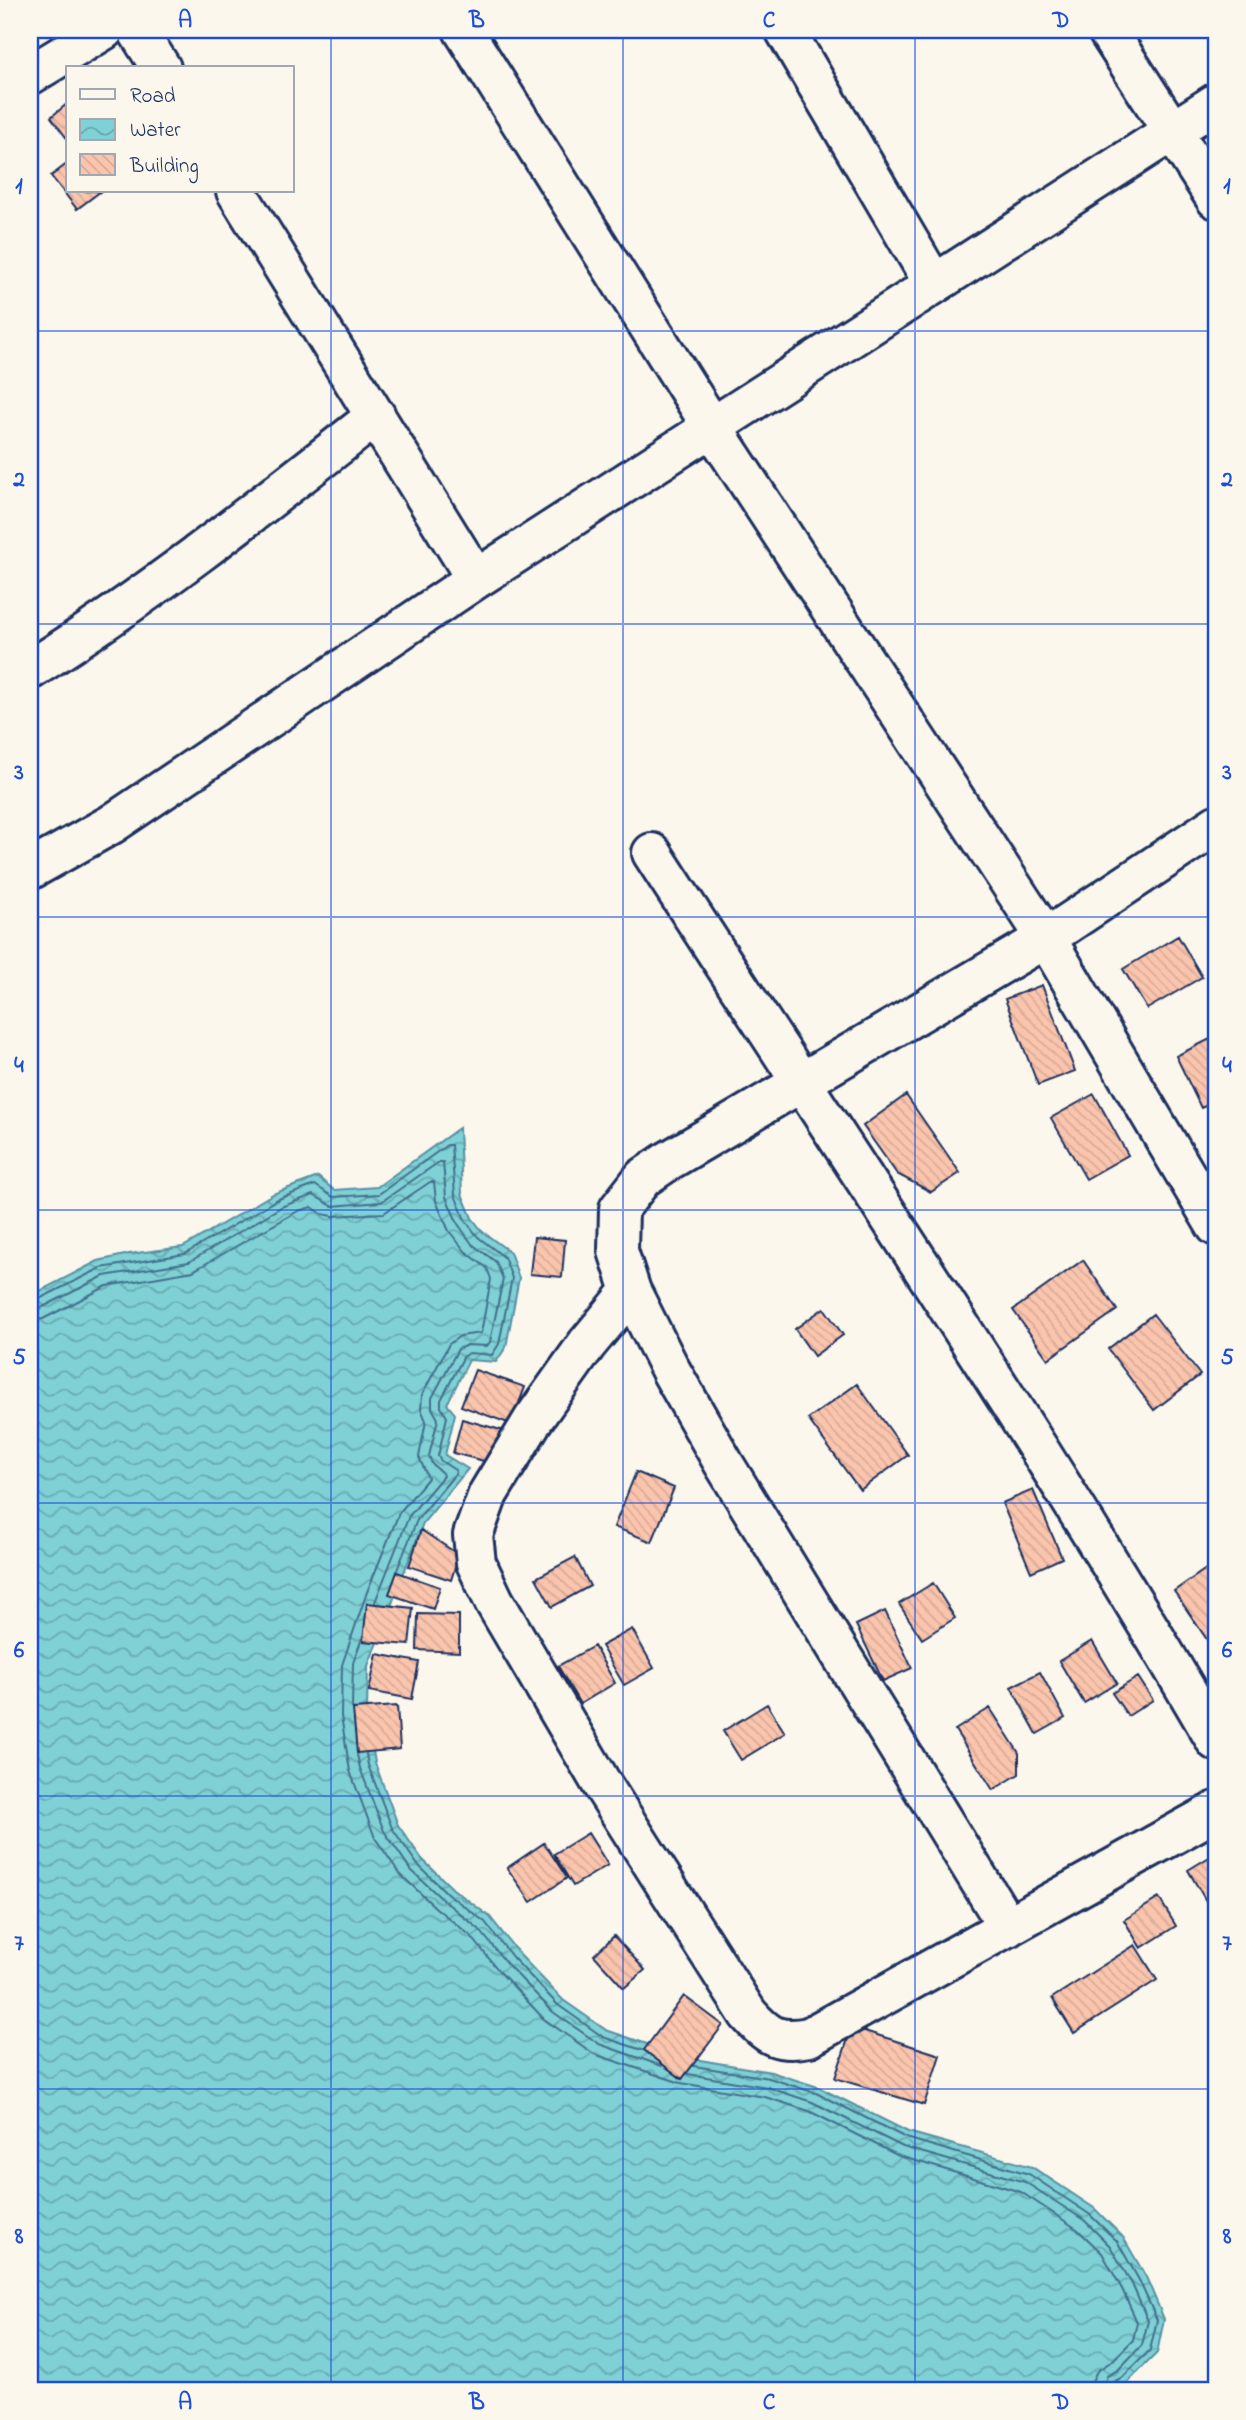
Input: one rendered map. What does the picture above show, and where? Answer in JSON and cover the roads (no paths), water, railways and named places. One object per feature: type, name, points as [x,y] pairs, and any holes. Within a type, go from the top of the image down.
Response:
[{"type":"street","points":[[30,75],[104,30]]},
{"type":"street","points":[[137,30],[160,66]]},
{"type":"street","points":[[463,30],[712,427],[1046,938],[1216,1226]]},
{"type":"street","points":[[785,30],[934,284]]},
{"type":"street","points":[[1107,30],[1216,199]]},
{"type":"street","points":[[30,870],[112,824],[476,579],[1216,103]]},
{"type":"street","points":[[237,192],[476,579]]},
{"type":"street","points":[[30,670],[146,593],[242,523],[376,416]]},
{"type":"street","points":[[1008,1927],[724,1465],[671,1371],[631,1291],[618,1251],[619,1209],[643,1178],[668,1161],[1046,938],[1216,825]]},
{"type":"street","points":[[652,853],[929,1276],[1065,1491],[1216,1741]]},
{"type":"street","points":[[631,1291],[587,1344],[533,1420],[488,1494],[473,1535],[476,1563],[494,1601],[603,1786],[748,2014],[761,2030],[775,2037],[791,2040],[809,2036],[1216,1811]]},
{"type":"water","points":[[459,1128],[462,1194],[472,1218],[483,1232],[510,1252],[519,1278],[506,1347],[496,1362],[469,1360],[447,1404],[455,1414],[445,1455],[468,1469],[423,1523],[368,1666],[367,1713],[375,1763],[398,1825],[422,1859],[453,1889],[490,1917],[519,1954],[563,2000],[606,2030],[688,2058],[771,2072],[818,2087],[908,2132],[1032,2167],[1094,2208],[1123,2237],[1146,2277],[1164,2319],[1157,2353],[1127,2383],[1112,2390],[30,2390],[30,1296],[98,1261],[183,1247],[273,1194],[318,1177],[334,1190],[377,1187]]}]
